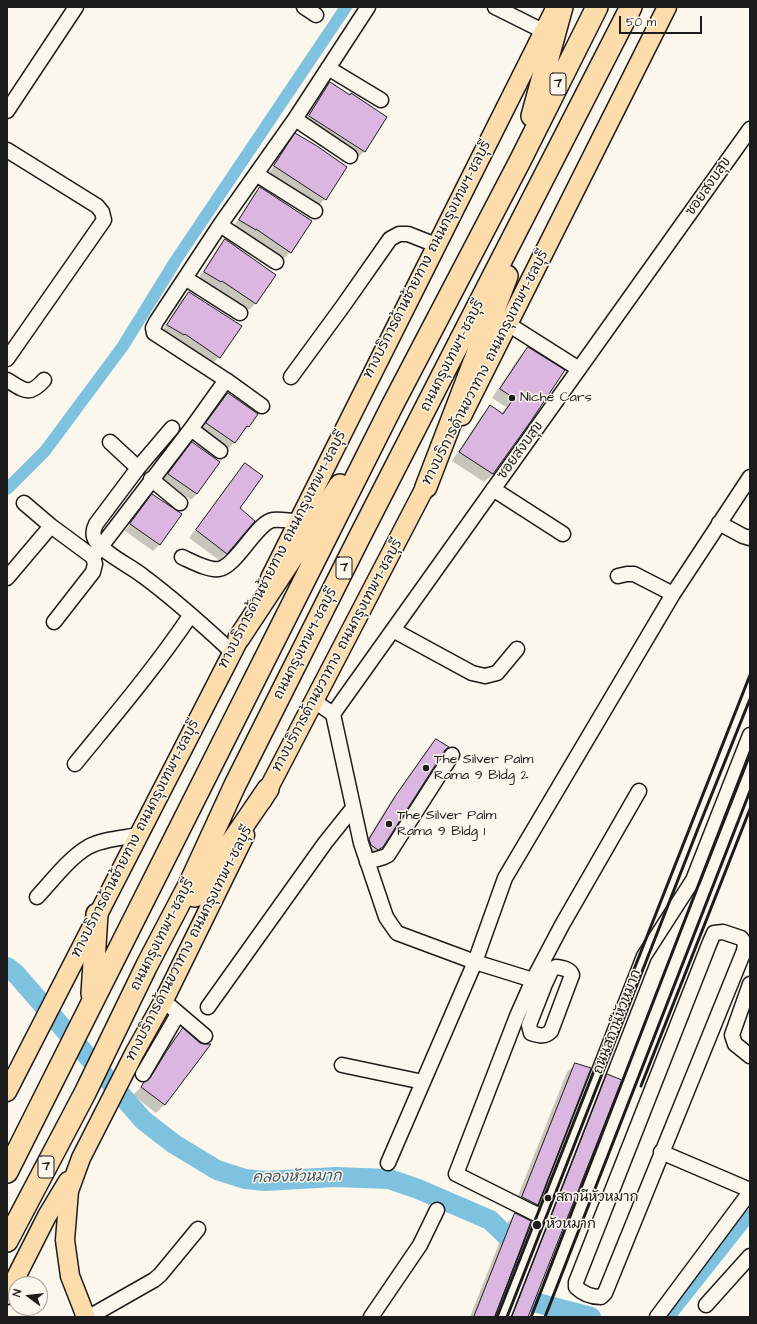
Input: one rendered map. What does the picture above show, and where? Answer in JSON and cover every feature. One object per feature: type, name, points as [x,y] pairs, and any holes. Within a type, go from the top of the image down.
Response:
[{"type":"highway","points":[[520,161],[562,7]]},
{"type":"highway","name":"7","points":[[7,1172],[392,406],[520,161],[597,7]]},
{"type":"highway","name":"ถนนกรุงเทพฯ-ชลบุรี","points":[[7,1241],[85,1093],[147,965],[189,885],[235,785],[359,538],[631,7]]},
{"type":"highway","points":[[426,487],[546,175]]},
{"type":"highway","points":[[236,645],[392,406]]},
{"type":"highway","points":[[147,965],[268,789]]},
{"type":"highway","points":[[91,1003],[97,914]]},
{"type":"main road","name":"ทางบริการด้านซ้ายทาง ถนนกรุงเทพฯ-ชลบุรี","points":[[7,1092],[236,645],[556,7]]},
{"type":"main road","name":"ทางบริการด้านขวาทาง ถนนกรุงเทพฯ-ชลบุรี","points":[[86,1317],[70,1276],[65,1240],[69,1191],[82,1158],[135,1052],[164,1000],[268,789],[426,487],[667,7]]},
{"type":"main road","points":[[7,1295],[46,1216],[82,1158]]},
{"type":"street","points":[[7,111],[76,7]]},
{"type":"street","points":[[304,7],[316,15]]},
{"type":"street","points":[[262,406],[154,332],[153,328],[220,226],[295,119],[368,7]]},
{"type":"street","points":[[495,7],[543,31]]},
{"type":"street","points":[[328,68],[381,100]]},
{"type":"street","points":[[295,119],[350,156]]},
{"type":"street","name":"ซอยสงบสุข","points":[[333,714],[750,129]]},
{"type":"street","points":[[7,150],[97,206],[102,212],[104,220],[7,359]]},
{"type":"street","points":[[256,174],[314,211]]},
{"type":"street","points":[[220,226],[276,262]]},
{"type":"street","points":[[291,377],[344,306],[390,238],[399,234],[408,234],[436,245]]},
{"type":"street","points":[[185,278],[240,313]]},
{"type":"street","points":[[508,324],[579,369]]},
{"type":"street","points":[[7,380],[25,390],[32,390],[44,380]]},
{"type":"street","points":[[97,552],[151,479],[191,429],[226,380]]},
{"type":"street","points":[[54,622],[93,572],[97,552],[93,530],[138,468],[172,428]]},
{"type":"street","points":[[191,429],[220,451]]},
{"type":"street","points":[[110,442],[138,468]]},
{"type":"street","points":[[388,1163],[475,962],[505,878],[673,594],[750,477]]},
{"type":"street","points":[[151,479],[180,503]]},
{"type":"street","points":[[493,489],[563,534]]},
{"type":"street","points":[[24,503],[51,526],[142,575],[176,602],[190,616],[236,645]]},
{"type":"street","points":[[182,557],[212,569],[221,569],[232,561],[265,524],[272,520],[298,521]]},
{"type":"street","points":[[719,523],[743,536],[750,538]]},
{"type":"street","points":[[8,574],[51,526]]},
{"type":"street","points":[[618,576],[634,574],[673,594]]},
{"type":"street","points":[[75,764],[134,692],[190,616]]},
{"type":"street","points":[[393,630],[472,673],[485,676],[497,673],[518,649]]},
{"type":"street","points":[[314,701],[333,714],[353,808],[367,862],[386,917],[398,933],[475,962],[532,980]]},
{"type":"street","name":"ถนนสถานีหัวหมาก","points":[[503,1317],[644,956],[693,880],[750,735]]},
{"type":"street","points":[[367,862],[388,855],[452,755]]},
{"type":"street","points":[[542,1217],[456,1174],[532,980],[639,791]]},
{"type":"street","points":[[208,1007],[326,843],[353,808]]},
{"type":"street","points":[[37,897],[73,859],[88,847],[105,841],[139,836]]},
{"type":"street","points":[[723,932],[741,938],[745,943],[744,951],[661,1152],[605,1293],[601,1297],[595,1297],[581,1292],[576,1287],[576,1282],[710,942],[714,934],[723,932]]},
{"type":"street","points":[[750,984],[732,1035],[735,1044],[750,1056]]},
{"type":"street","points":[[164,1000],[178,1014],[205,1036]]},
{"type":"street","points":[[143,1074],[178,1014]]},
{"type":"street","points":[[517,1016],[518,1021],[529,1025]]},
{"type":"street","points":[[342,1065],[423,1082]]},
{"type":"street","points":[[657,1317],[750,1191],[661,1152]]},
{"type":"street","points":[[371,1317],[420,1245],[437,1210]]},
{"type":"street","points":[[89,1317],[154,1280],[160,1275],[198,1229]]},
{"type":"street","points":[[706,1305],[750,1256]]},
{"type":"building","points":[[330,82],[350,95],[351,93],[387,117],[365,152],[309,116]]},
{"type":"building","points":[[295,133],[347,167],[326,200],[274,166]]},
{"type":"building","points":[[260,187],[312,221],[291,253],[256,229],[239,220]]},
{"type":"building","points":[[225,239],[276,275],[256,304],[222,281],[221,282],[204,272]]},
{"type":"building","points":[[189,292],[242,326],[220,358],[185,334],[184,335],[167,325]]},
{"type":"building","points":[[528,347],[565,370],[493,474],[459,452],[490,405],[503,414],[514,398],[500,389]]},
{"type":"building","points":[[228,393],[258,414],[235,443],[206,423]]},
{"type":"building","points":[[192,442],[220,462],[197,494],[168,474]]},
{"type":"building","points":[[245,463],[263,476],[240,508],[255,521],[227,554],[196,530]]},
{"type":"building","points":[[152,494],[182,514],[160,545],[130,524]]},
{"type":"building","points":[[436,739],[449,747],[445,750],[383,847],[378,850],[371,845],[369,839],[396,795]]},
{"type":"building","points":[[183,1028],[200,1043],[211,1044],[165,1105],[141,1087],[144,1082],[150,1078]]},
{"type":"building","points":[[575,1063],[591,1068],[538,1205],[522,1197]]},
{"type":"building","points":[[607,1074],[622,1080],[528,1317],[512,1317]]},
{"type":"building","points":[[515,1213],[531,1221],[495,1317],[474,1317]]},
{"type":"waterway","points":[[7,489],[45,451],[123,346],[176,260],[346,7]]},
{"type":"waterway","name":"คลองหัวหมาก","points":[[7,967],[16,974],[143,1120],[174,1144],[217,1170],[245,1179],[265,1181],[336,1177],[389,1179],[418,1189],[490,1220],[517,1246],[507,1295],[591,1317]]},
{"type":"waterway","points":[[669,1317],[750,1215]]},
{"type":"railway","points":[[497,1317],[750,675]]},
{"type":"railway","points":[[507,1317],[750,699]]},
{"type":"railway","points":[[531,1317],[750,752]]},
{"type":"railway","points":[[545,1317],[750,791]]},
{"type":"railway","points":[[641,1086],[750,809]]},
{"type":"place","name":"Niche Cars","points":[[512,398]]},
{"type":"place","name":"The Silver Palm Rama 9 Bldg 2","points":[[426,768]]},
{"type":"place","name":"The Silver Palm Rama 9 Bldg 1","points":[[389,824]]},
{"type":"place","name":"สถานีหัวหมาก","points":[[548,1198]]},
{"type":"place","name":"หัวหมาก","points":[[537,1225]]}]
